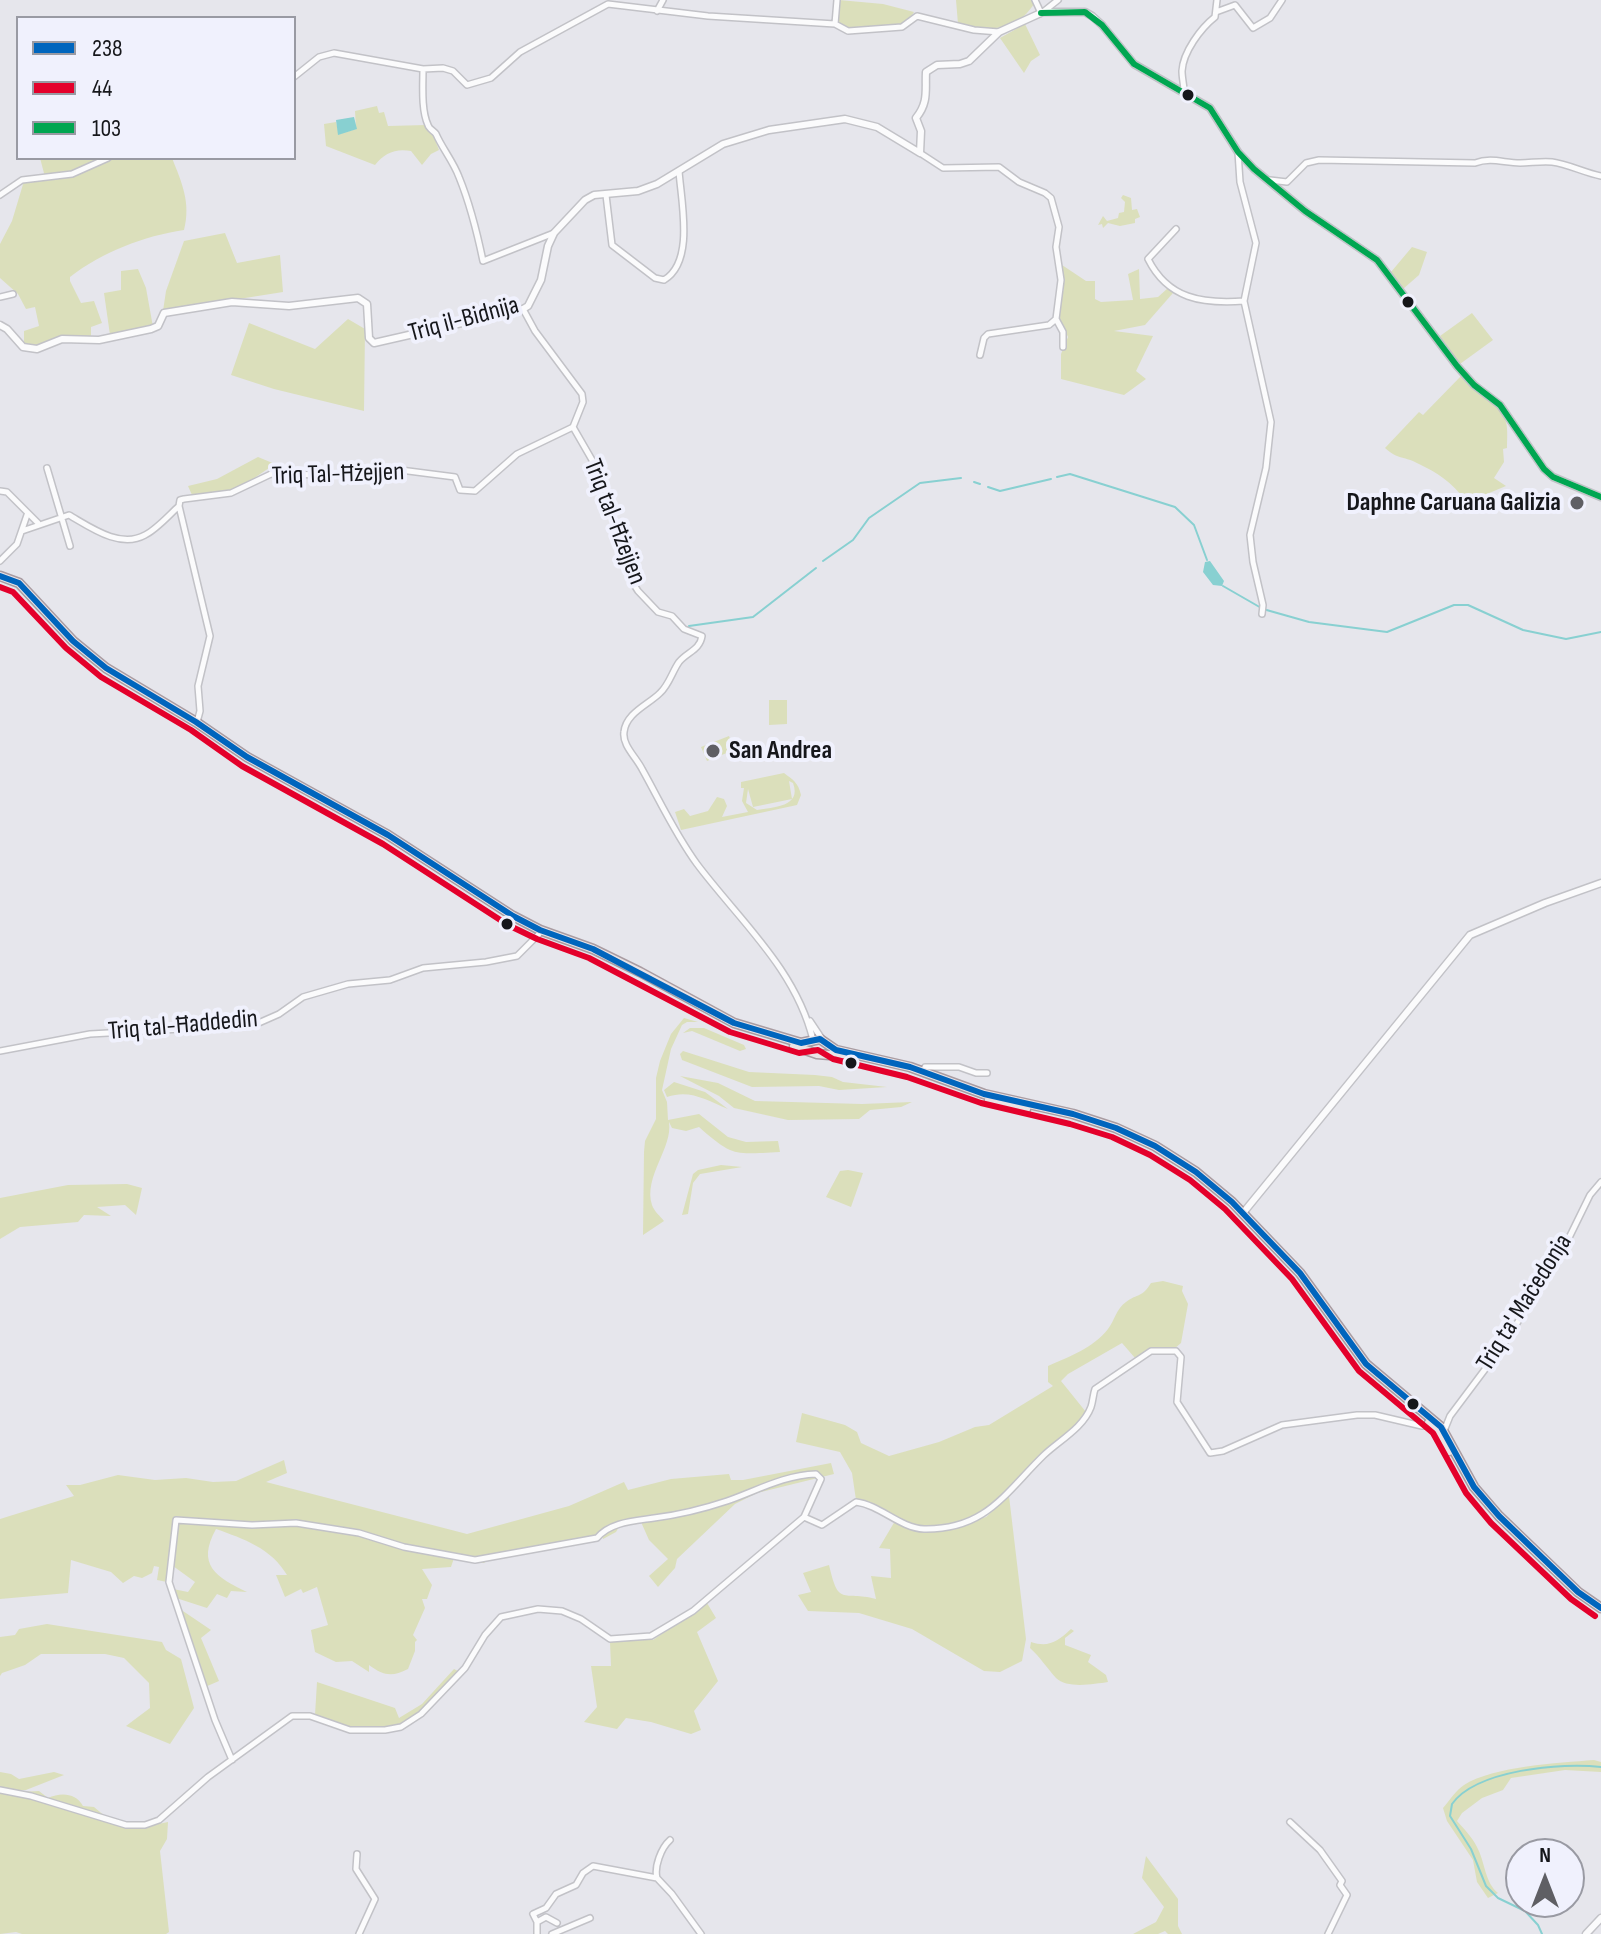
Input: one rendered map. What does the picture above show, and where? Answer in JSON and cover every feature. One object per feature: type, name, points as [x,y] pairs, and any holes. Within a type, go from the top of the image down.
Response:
[{"type":"main road","points":[[0,577],[19,583],[73,641],[106,668],[247,757],[388,835],[513,916],[540,930],[593,949],[734,1023],[795,1041],[817,1039],[836,1050],[923,1071],[984,1094],[1073,1114],[1130,1134],[1196,1172],[1243,1213],[1300,1273],[1366,1364],[1440,1426],[1474,1487],[1488,1505],[1600,1612]]},
{"type":"main road","points":[[0,577],[16,586],[71,644],[126,686],[274,778],[351,817],[511,920],[539,934],[638,975],[732,1027],[816,1052],[908,1071],[1005,1105],[1063,1116],[1154,1149],[1176,1162],[1229,1204],[1298,1277],[1363,1366],[1440,1426],[1444,1444],[1487,1508],[1565,1585],[1600,1612]]},
{"type":"main road","points":[[816,1052],[817,1039]]},
{"type":"main road","points":[[816,1052],[817,1039]]},
{"type":"street","points":[[657,11],[663,0]]},
{"type":"street","points":[[835,24],[837,0]]},
{"type":"street","points":[[1035,0],[1042,12]]},
{"type":"street","points":[[1058,0],[1042,12],[999,32],[969,61],[937,65],[926,72],[928,88],[923,109],[916,118],[921,131],[920,153],[943,168],[999,167],[1019,182],[1049,196],[1059,227],[1056,247],[1061,280],[1056,319],[1063,332],[1063,347]]},
{"type":"street","points":[[1184,91],[1184,61],[1204,26],[1215,17],[1217,0]]},
{"type":"street","points":[[1216,12],[1235,5],[1253,28],[1270,18],[1282,0]]},
{"type":"street","points":[[296,75],[319,57],[334,53],[423,69],[443,68],[453,71],[467,85],[491,78],[520,52],[606,5],[835,24],[848,31],[902,27],[917,16],[974,30],[999,32]]},
{"type":"street","points":[[1042,12],[1085,12],[1102,25],[1134,64],[1210,108],[1238,152],[1265,178],[1305,211],[1377,260],[1457,366],[1474,385],[1500,405],[1544,469],[1553,477],[1601,497]]},
{"type":"street","points":[[423,69],[428,126],[436,133],[437,143],[452,161],[459,177],[483,261],[554,233]]},
{"type":"street","name":"Triq il-Bidnija","points":[[0,325],[20,346],[37,349],[62,339],[99,340],[151,329],[158,326],[164,313],[172,311],[232,302],[289,306],[358,298],[366,302],[369,338],[374,343],[523,309],[528,306],[541,280],[554,233],[589,197],[638,191],[657,184],[723,144],[769,130],[835,119],[867,123],[920,153]]},
{"type":"street","points":[[1238,152],[1240,182],[1256,243],[1244,301],[1271,422],[1266,468],[1250,535],[1262,614]]},
{"type":"street","points":[[0,195],[22,180],[72,174],[104,160]]},
{"type":"street","points":[[1265,178],[1287,182],[1306,163],[1319,160],[1557,162],[1601,176]]},
{"type":"street","points":[[606,195],[612,245],[655,278],[664,280],[672,272],[686,240],[679,171]]},
{"type":"street","points":[[1176,229],[1148,259],[1154,272],[1179,293],[1195,300],[1214,303],[1244,301]]},
{"type":"street","points":[[0,297],[13,294]]},
{"type":"street","points":[[523,309],[535,331],[582,394],[583,402],[573,427]]},
{"type":"street","points":[[980,355],[984,338],[990,333],[1049,325],[1056,319]]},
{"type":"street","name":"Triq Tal-Ħżejjen","points":[[179,506],[180,500],[239,491],[271,474],[331,475],[390,468],[455,477],[460,490],[475,491],[517,454],[573,427]]},
{"type":"street","name":"Triq tal-Ħżejjen","points":[[573,427],[607,488],[629,577],[658,612],[672,616],[684,629],[701,634],[699,644],[680,661],[662,692],[628,719],[623,738],[653,788],[666,818],[697,863],[773,956],[804,1014]]},
{"type":"street","points":[[47,468],[70,546]]},
{"type":"street","points":[[0,491],[7,492],[27,515],[39,523]]},
{"type":"street","points":[[22,531],[69,515],[103,534],[133,538],[146,535],[179,506],[210,636],[198,686],[200,711],[196,722]]},
{"type":"street","points":[[0,561],[14,549],[27,515]]},
{"type":"street","points":[[1243,1213],[1470,935],[1601,883]]},
{"type":"street","name":"Triq tal-Ħaddedin","points":[[0,1051],[90,1034],[254,1025],[279,1014],[303,997],[348,984],[390,980],[423,968],[517,956],[539,934]]},
{"type":"street","points":[[804,1014],[817,1039]]},
{"type":"street","points":[[804,1014],[817,1039]]},
{"type":"street","points":[[923,1071],[925,1067],[959,1067],[987,1073]]},
{"type":"street","name":"Triq ta' Maċedonja","points":[[1440,1426],[1511,1332],[1564,1248],[1590,1195],[1601,1182]]},
{"type":"street","points":[[806,1518],[814,1524],[823,1525],[856,1502],[919,1528],[956,1525],[986,1514],[1044,1455],[1076,1428],[1091,1408],[1095,1389],[1152,1350],[1177,1352],[1181,1357],[1177,1402],[1210,1453],[1223,1451],[1282,1425],[1357,1415],[1440,1426]]},
{"type":"street","points":[[0,1790],[31,1796],[126,1825],[145,1825],[159,1820],[208,1777],[232,1760],[292,1716],[310,1716],[350,1730],[401,1727],[421,1714],[458,1676],[501,1617],[538,1609],[562,1611],[581,1619],[610,1639],[651,1636],[693,1611],[806,1518],[821,1479],[816,1474],[803,1474],[672,1516],[610,1526],[597,1538],[475,1560],[404,1547],[359,1533],[296,1523],[252,1525],[176,1520],[169,1582],[215,1720],[232,1760]]},
{"type":"street","points":[[1290,1822],[1320,1850],[1342,1881],[1340,1885],[1347,1895],[1328,1934]]},
{"type":"street","points":[[670,1840],[664,1846],[655,1873],[701,1934]]},
{"type":"street","points":[[357,1854],[356,1869],[375,1899],[359,1934]]},
{"type":"street","points":[[537,1934],[533,1914],[546,1908],[556,1894],[576,1885],[583,1873],[593,1866],[657,1878]]},
{"type":"street","points":[[537,1922],[546,1917],[557,1923]]},
{"type":"street","points":[[552,1934],[590,1918]]},
{"type":"street","points":[[1586,1934],[1601,1918]]},
{"type":"green space","points":[[839,0],[883,4],[914,12],[906,24],[848,29],[839,21]]},
{"type":"green space","points":[[956,0],[1032,0],[1034,4],[1009,25],[979,28],[958,24]]},
{"type":"green space","points":[[1025,24],[1040,55],[1031,61],[1024,73],[1000,38]]},
{"type":"green space","points":[[377,106],[379,113],[384,112],[388,126],[426,125],[439,150],[422,165],[411,151],[400,150],[382,157],[375,165],[326,146],[324,124],[336,122],[339,134],[356,129],[355,111]]},
{"type":"green space","points":[[41,160],[99,160],[72,172],[45,177]]},
{"type":"green space","points":[[106,160],[173,160],[186,202],[184,230],[124,246],[70,277],[81,303],[94,301],[102,323],[91,327],[91,336],[56,338],[31,348],[24,344],[24,331],[39,326],[35,307],[26,309],[18,294],[0,278],[0,244],[12,221],[24,181],[72,176]]},
{"type":"green space","points":[[1123,195],[1131,198],[1132,210],[1137,209],[1140,217],[1135,219],[1135,223],[1120,226],[1108,223],[1103,228],[1102,224],[1098,225],[1103,216],[1107,221],[1118,218],[1119,213],[1124,212]]},
{"type":"green space","points":[[225,233],[237,263],[280,255],[283,292],[163,311],[166,291],[184,241]]},
{"type":"green space","points":[[1412,247],[1427,252],[1419,275],[1403,289],[1391,272]]},
{"type":"green space","points":[[1062,265],[1086,281],[1095,281],[1095,299],[1101,302],[1133,300],[1128,274],[1139,269],[1140,299],[1158,297],[1168,288],[1173,293],[1145,325],[1114,331],[1153,336],[1136,371],[1146,379],[1124,395],[1061,379],[1061,354],[1068,337],[1058,316],[1064,287]]},
{"type":"green space","points":[[138,269],[146,288],[153,327],[110,335],[104,293],[121,290],[121,271]]},
{"type":"green space","points":[[1472,313],[1493,340],[1460,364],[1440,336]]},
{"type":"green space","points":[[348,319],[365,329],[364,411],[231,375],[249,323],[315,349]]},
{"type":"green space","points":[[1461,376],[1499,408],[1507,432],[1504,462],[1494,478],[1506,486],[1482,496],[1464,499],[1438,474],[1385,448],[1419,412],[1423,415]]},
{"type":"green space","points":[[258,457],[275,464],[235,491],[192,495],[188,486],[217,479]]},
{"type":"green space","points":[[769,700],[787,700],[787,724],[769,725]]},
{"type":"green space","points":[[729,736],[734,750],[707,761],[701,747]]},
{"type":"green space","points":[[784,773],[797,784],[801,795],[797,805],[681,830],[675,812],[684,809],[690,816],[708,811],[717,797],[724,799],[727,806],[722,817],[748,812],[742,801],[744,788],[741,788],[741,782]],"holes":[[[789,781],[793,783],[795,791],[792,799]],[[748,789],[753,807],[792,799],[757,810],[746,803]]]},
{"type":"green space","points":[[684,1018],[698,1022],[682,1025],[671,1049],[662,1090],[667,1102],[668,1120],[699,1114],[728,1137],[746,1142],[778,1141],[780,1152],[736,1152],[699,1127],[686,1131],[672,1128],[669,1122],[667,1142],[654,1173],[650,1194],[653,1207],[664,1221],[643,1235],[644,1152],[645,1141],[656,1119],[656,1078],[671,1034]]},
{"type":"green space","points":[[690,1028],[704,1028],[744,1045],[746,1049],[740,1051],[692,1031],[683,1033]]},
{"type":"green space","points":[[683,1051],[749,1072],[815,1075],[887,1087],[839,1090],[819,1086],[752,1087],[682,1060],[680,1054]]},
{"type":"green space","points":[[680,1076],[718,1083],[755,1101],[912,1102],[901,1107],[870,1110],[859,1119],[788,1120],[734,1108],[719,1096]]},
{"type":"green space","points":[[674,1082],[705,1092],[728,1109],[691,1095],[667,1097],[664,1090]]},
{"type":"green space","points":[[721,1165],[742,1167],[700,1174],[693,1183],[688,1214],[682,1215],[693,1174]]},
{"type":"green space","points":[[840,1171],[863,1173],[851,1207],[826,1197]]},
{"type":"green space","points":[[127,1184],[142,1188],[136,1215],[125,1205],[97,1207],[111,1216],[84,1215],[78,1222],[20,1227],[0,1239],[0,1198],[68,1185]]},
{"type":"green space","points":[[1163,1281],[1183,1286],[1188,1304],[1181,1343],[1174,1349],[1150,1349],[1135,1358],[1122,1343],[1068,1374],[1061,1381],[1086,1412],[1075,1429],[985,1512],[966,1521],[914,1527],[863,1500],[856,1500],[852,1473],[840,1452],[796,1442],[802,1413],[845,1425],[857,1432],[861,1443],[889,1456],[989,1425],[1053,1386],[1048,1382],[1048,1366],[1095,1342],[1108,1329],[1123,1305],[1151,1283]]},
{"type":"green space","points":[[284,1460],[287,1473],[266,1482],[467,1534],[569,1506],[624,1482],[628,1490],[671,1479],[729,1474],[731,1480],[743,1480],[831,1463],[834,1474],[757,1493],[735,1504],[677,1559],[675,1568],[658,1587],[649,1576],[668,1559],[649,1540],[641,1522],[619,1527],[603,1539],[602,1536],[489,1559],[484,1563],[454,1558],[451,1567],[422,1569],[432,1585],[427,1599],[422,1599],[425,1608],[413,1635],[417,1640],[415,1651],[408,1669],[393,1674],[369,1665],[369,1672],[352,1661],[336,1662],[315,1652],[311,1630],[328,1625],[317,1587],[303,1593],[301,1589],[285,1597],[276,1575],[287,1575],[273,1558],[247,1541],[216,1529],[208,1552],[212,1568],[226,1581],[247,1592],[231,1591],[227,1598],[217,1594],[207,1608],[176,1598],[173,1589],[188,1592],[195,1582],[169,1563],[167,1582],[157,1580],[159,1567],[154,1566],[152,1573],[142,1578],[134,1576],[123,1583],[111,1572],[71,1560],[68,1593],[0,1599],[0,1519],[74,1496],[66,1485],[80,1485],[118,1475],[155,1480],[236,1481]]},
{"type":"green space","points":[[1009,1496],[1026,1639],[1022,1661],[1000,1672],[984,1671],[912,1629],[859,1613],[808,1611],[798,1595],[811,1592],[803,1573],[829,1565],[839,1592],[876,1599],[871,1576],[891,1578],[890,1549],[879,1548],[895,1521],[918,1531],[948,1529],[986,1517]]},
{"type":"green space","points":[[707,1603],[716,1618],[697,1632],[718,1681],[694,1711],[701,1730],[691,1734],[626,1718],[617,1729],[584,1722],[597,1707],[591,1666],[611,1666],[610,1642],[653,1640]]},
{"type":"green space","points":[[180,1609],[211,1630],[201,1638],[219,1681],[205,1687]]},
{"type":"green space","points":[[47,1624],[162,1642],[166,1650],[181,1659],[194,1708],[170,1744],[126,1726],[150,1708],[149,1683],[124,1658],[105,1654],[41,1654],[0,1676],[0,1637],[15,1635],[19,1629]]},
{"type":"green space","points":[[1071,1629],[1074,1631],[1065,1638],[1065,1645],[1091,1655],[1088,1662],[1106,1675],[1108,1682],[1067,1684],[1056,1678],[1030,1648],[1031,1642],[1053,1642]]},
{"type":"green space","points":[[454,1669],[460,1672],[425,1707],[399,1724],[384,1729],[346,1727],[315,1715],[317,1682],[395,1708],[399,1718],[422,1704]]},
{"type":"green space","points":[[1601,1762],[1601,1772],[1565,1770],[1511,1778],[1503,1790],[1482,1798],[1462,1813],[1457,1821],[1475,1843],[1490,1884],[1498,1893],[1488,1898],[1477,1882],[1473,1860],[1447,1821],[1443,1808],[1464,1785],[1492,1774],[1527,1766]]},
{"type":"green space","points":[[0,1772],[19,1779],[54,1772],[64,1775],[26,1790],[0,1790]]},
{"type":"green space","points":[[39,1791],[48,1798],[63,1794],[72,1796],[83,1806],[94,1807],[106,1817],[21,1792]]},
{"type":"green space","points":[[0,1794],[17,1794],[139,1828],[168,1822],[167,1839],[160,1851],[169,1932],[0,1934]]},
{"type":"green space","points":[[1146,1856],[1178,1899],[1178,1926],[1182,1934],[1168,1934],[1165,1931],[1133,1934],[1156,1922],[1164,1907],[1142,1878]]},
{"type":"water","points":[[354,117],[357,129],[338,135],[336,120]]},
{"type":"water","points":[[1210,561],[1224,581],[1222,586],[1213,585],[1203,572],[1205,562]]},
{"type":"waterway","points":[[1057,477],[1070,474],[1175,507],[1194,525],[1207,560]]},
{"type":"waterway","points":[[823,561],[853,540],[869,518],[920,483],[961,478]]},
{"type":"waterway","points":[[988,487],[1000,491],[1051,479]]},
{"type":"waterway","points":[[974,482],[980,484]]},
{"type":"waterway","points":[[689,626],[753,617],[816,568]]},
{"type":"waterway","points":[[1223,586],[1263,609],[1309,622],[1387,632],[1454,605],[1468,605],[1523,630],[1566,639],[1601,632]]},
{"type":"waterway","points":[[1542,1934],[1525,1911],[1498,1898],[1486,1886],[1471,1849],[1450,1816],[1452,1804],[1464,1792],[1499,1776],[1565,1766],[1601,1767]]},
{"type":"transit line","name":"103","points":[[1041,13],[1085,12],[1102,25],[1134,64],[1210,108],[1238,152],[1254,169],[1305,211],[1377,260],[1457,366],[1474,385],[1500,405],[1544,469],[1553,477],[1601,497]]},
{"type":"transit line","name":"238","points":[[0,576],[19,583],[73,641],[106,668],[247,757],[388,835],[513,916],[540,930],[593,949],[734,1023],[801,1043],[820,1039],[836,1050],[910,1067],[984,1094],[1073,1114],[1116,1128],[1155,1146],[1196,1172],[1232,1202],[1300,1273],[1366,1364],[1441,1427],[1474,1487],[1499,1516],[1578,1592],[1601,1608]]},
{"type":"transit line","name":"44","points":[[0,587],[13,592],[66,648],[101,677],[191,730],[242,766],[383,844],[508,925],[589,958],[730,1032],[799,1053],[818,1050],[833,1059],[907,1077],[981,1103],[1112,1137],[1150,1155],[1190,1180],[1225,1209],[1292,1279],[1359,1371],[1433,1433],[1466,1493],[1491,1523],[1571,1599],[1595,1616]]},
{"type":"place","name":"Daphne Caruana Galizia","points":[[1577,503]]},
{"type":"place","name":"San Andrea","points":[[713,751]]}]
